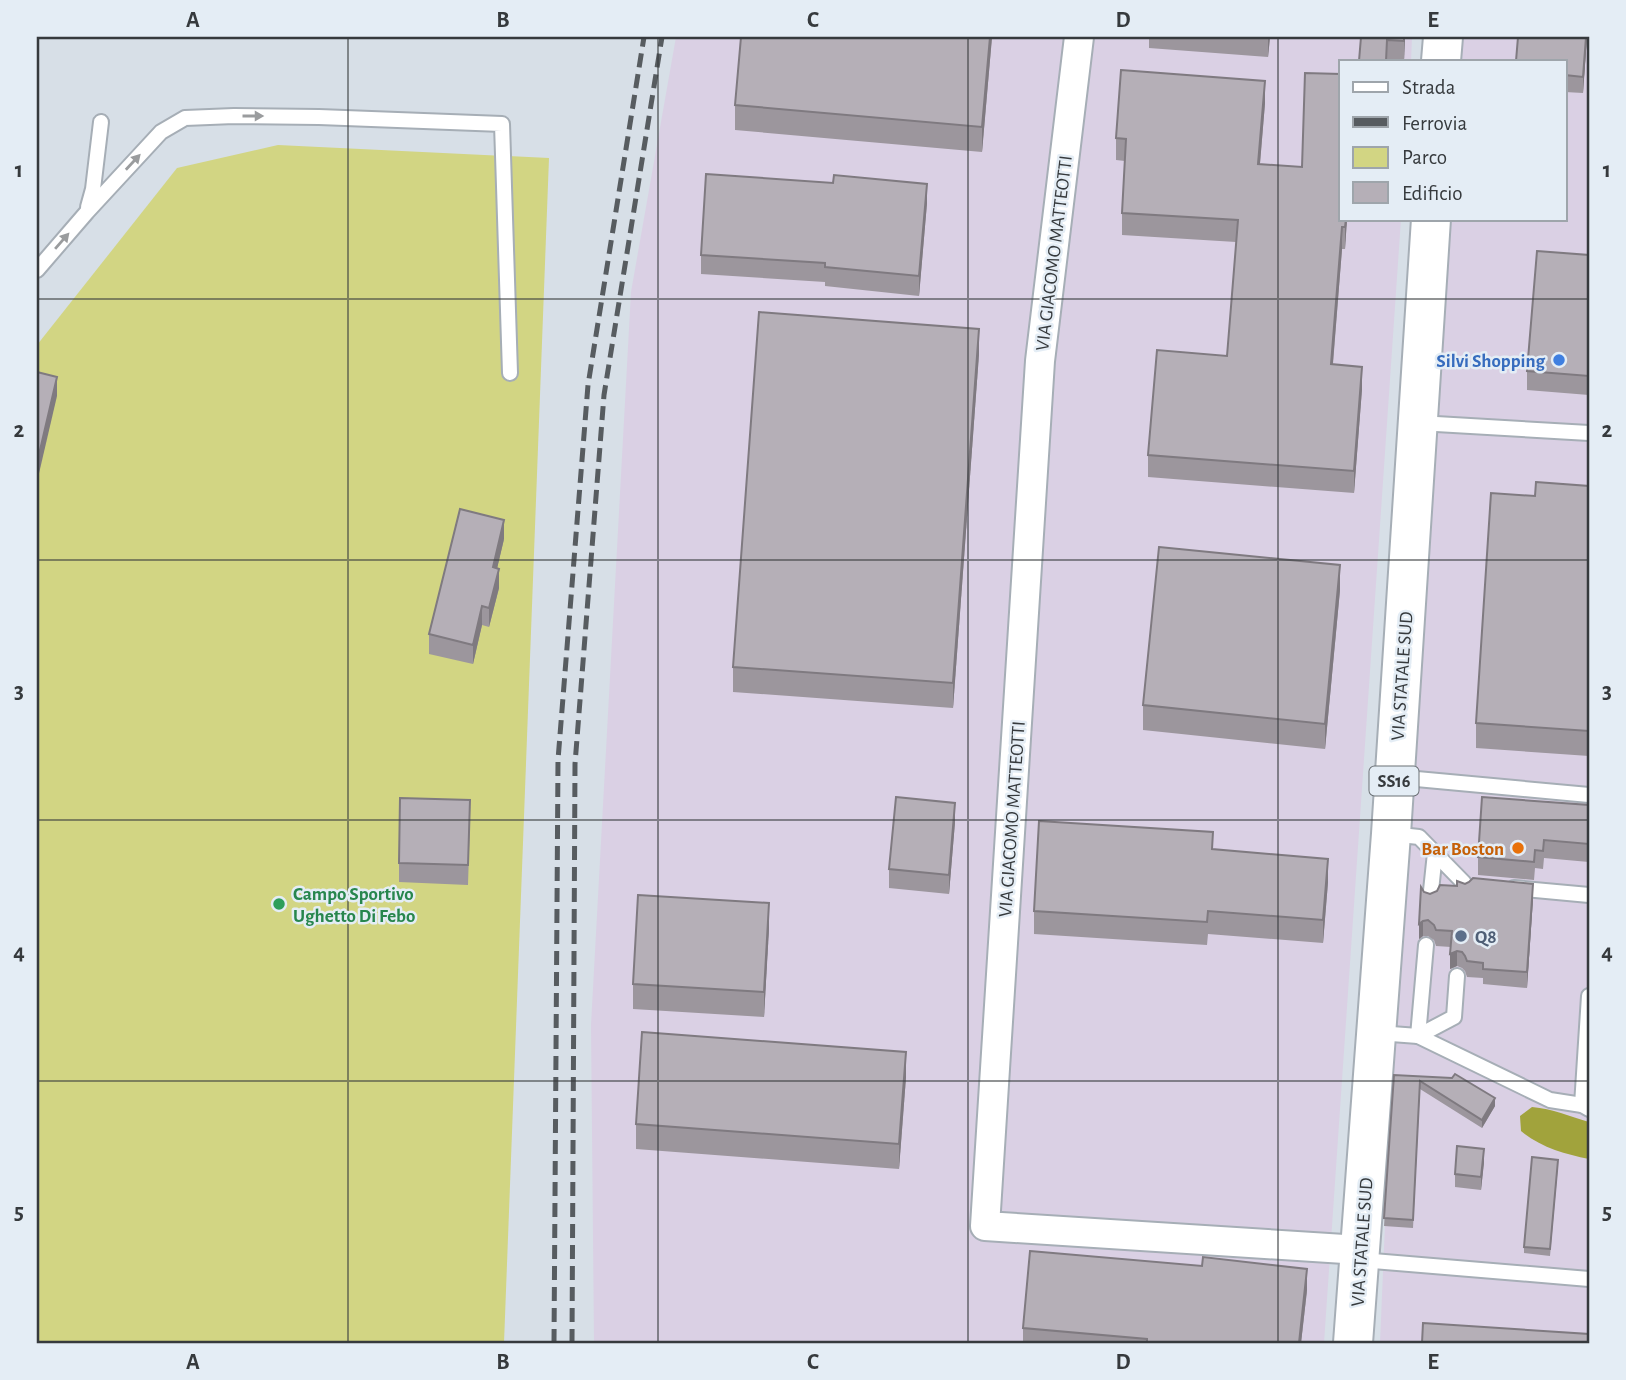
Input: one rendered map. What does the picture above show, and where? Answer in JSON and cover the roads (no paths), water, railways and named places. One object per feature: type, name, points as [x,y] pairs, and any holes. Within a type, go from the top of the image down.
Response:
[{"type":"main road","points":[[1441,60],[1443,37]]},
{"type":"main road","name":"VIA STATALE SUD","points":[[1353,1343],[1391,834],[1431,220]]},
{"type":"street","name":"VIA GIACOMO MATTEOTTI","points":[[1079,37],[1040,361],[985,1226],[1360,1255]]},
{"type":"lane","points":[[37,270],[161,132],[185,118],[361,118],[502,124],[510,373]]},
{"type":"lane","points":[[87,212],[93,189],[101,122]]},
{"type":"lane","points":[[1417,422],[1589,433]]},
{"type":"lane","points":[[1394,777],[1589,795]]},
{"type":"lane","points":[[1391,834],[1419,837],[1469,886]]},
{"type":"lane","points":[[1430,900],[1435,853]]},
{"type":"lane","points":[[1506,887],[1589,895]]},
{"type":"lane","points":[[1418,1036],[1426,945]]},
{"type":"lane","points":[[1418,1036],[1454,1017],[1457,976]]},
{"type":"lane","points":[[1376,1032],[1418,1036],[1550,1100],[1585,1107],[1589,996]]},
{"type":"lane","points":[[1360,1255],[1589,1279]]},
{"type":"railway","points":[[554,1343],[558,760],[588,385],[644,37]]},
{"type":"railway","points":[[572,1343],[575,764],[604,395],[662,37]]},
{"type":"place","name":"Silvi Shopping","points":[[1559,360]]},
{"type":"place","name":"Bar Boston","points":[[1518,848]]},
{"type":"place","name":"Campo Sportivo Ughetto Di Febo","points":[[279,904]]},
{"type":"place","name":"Q8","points":[[1461,936]]}]
